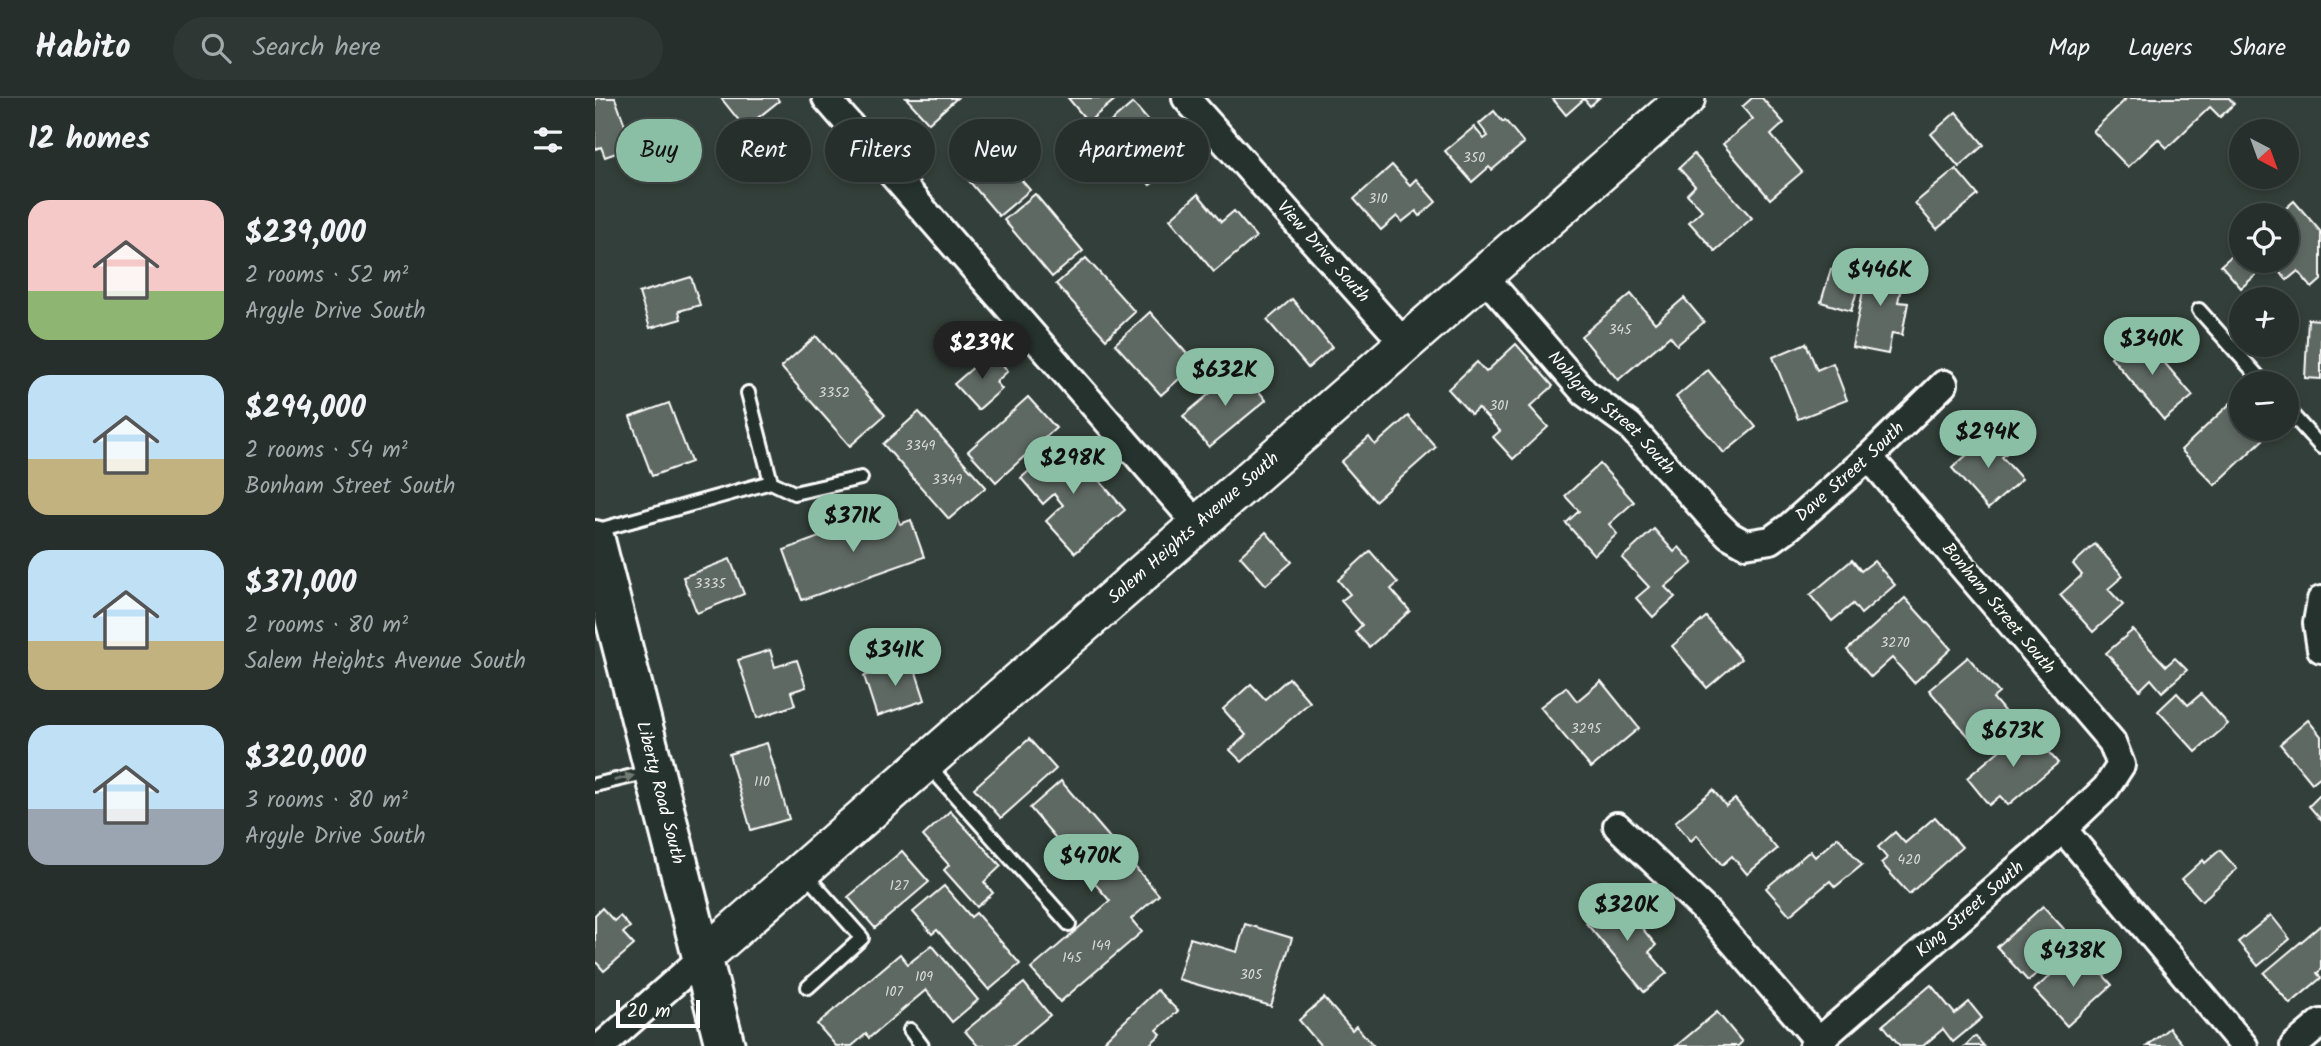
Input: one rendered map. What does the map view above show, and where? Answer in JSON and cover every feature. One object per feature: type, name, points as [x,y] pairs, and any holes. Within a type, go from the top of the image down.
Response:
[{"type":"main road","name":"Liberty Road South","points":[[595,540],[725,1046]]},
{"type":"street","points":[[826,98],[1198,525]]},
{"type":"street","name":"View Drive South","points":[[1186,98],[1404,343]]},
{"type":"street","name":"Salem Heights Avenue South","points":[[702,958],[1686,98]]},
{"type":"street","name":"Nohlgren Street South","points":[[1483,275],[1585,393],[1629,425],[1710,516],[1729,535],[1745,544]]},
{"type":"street","name":"Dave Street South","points":[[1745,544],[1770,540],[1789,527],[1869,457],[1944,384]]},
{"type":"street","name":"Bonham Street South","points":[[1869,457],[2112,742],[2121,765]]},
{"type":"street","points":[[2321,600],[2317,623],[2321,649]]},
{"type":"street","name":"King Street South","points":[[1818,1044],[2063,829],[2106,788],[2121,765]]},
{"type":"street","points":[[1617,827],[1708,913],[1818,1044]]},
{"type":"street","points":[[2063,829],[2244,1046]]},
{"type":"street","points":[[602,1046],[702,958]]},
{"type":"street","points":[[2294,1046],[2321,1023]]},
{"type":"lane","points":[[2199,310],[2253,371]]},
{"type":"lane","points":[[748,393],[771,482]]},
{"type":"lane","points":[[2299,422],[2321,447]]},
{"type":"lane","points":[[595,531],[771,482],[795,493],[860,478]]},
{"type":"lane","points":[[926,763],[1069,924]]},
{"type":"lane","points":[[595,785],[654,771]]},
{"type":"lane","points":[[802,871],[862,938],[808,986]]},
{"type":"lane","points":[[910,1030],[922,1046]]},
{"type":"building","points":[[615,98],[623,119],[616,119],[616,153],[605,157],[601,147],[595,149],[595,99]]},
{"type":"building","points":[[721,98],[777,98],[779,101],[756,119],[738,119]]},
{"type":"building","points":[[906,98],[957,98],[933,119],[925,119]]},
{"type":"building","points":[[1068,98],[1117,98],[1092,119],[1086,119]]},
{"type":"building","points":[[1552,98],[1599,98],[1590,106],[1584,99],[1566,115]]},
{"type":"building","points":[[1752,98],[1762,98],[1784,123],[1771,135],[1802,172],[1770,199],[1723,144],[1753,119],[1742,107]]},
{"type":"building","points":[[2123,98],[2229,98],[2234,104],[2220,117],[2210,107],[2167,148],[2158,139],[2128,167],[2093,131],[2125,100]]},
{"type":"building","points":[[1133,103],[1147,119],[1114,119]]},
{"type":"building","points":[[1494,111],[1524,143],[1492,170],[1489,167],[1472,182],[1445,151],[1474,127],[1484,139],[1488,136],[1479,124]]},
{"type":"building","points":[[1956,112],[1984,145],[1959,167],[1931,134]]},
{"type":"building","points":[[1694,154],[1752,218],[1715,251],[1689,222],[1702,210],[1687,194],[1695,186],[1679,168]]},
{"type":"building","points":[[1392,165],[1410,185],[1416,179],[1436,202],[1420,216],[1416,211],[1402,222],[1397,216],[1381,230],[1354,199]]},
{"type":"building","points":[[1956,169],[1978,195],[1937,229],[1915,203]]},
{"type":"building","points":[[970,182],[1023,182],[1030,190],[999,216]]},
{"type":"building","points":[[1035,194],[1083,251],[1052,277],[1004,220]]},
{"type":"building","points":[[1198,194],[1221,222],[1234,211],[1256,237],[1214,272],[1170,219]]},
{"type":"building","points":[[2299,207],[2321,232],[2321,280],[2312,288],[2299,272]]},
{"type":"building","points":[[1086,258],[1135,312],[1106,339],[1056,284]]},
{"type":"building","points":[[2229,258],[2229,273],[2258,273],[2240,287],[2221,265]]},
{"type":"building","points":[[1869,260],[1905,267],[1898,302],[1908,303],[1902,335],[1892,333],[1888,354],[1852,347]]},
{"type":"building","points":[[1831,269],[1861,278],[1851,311],[1821,302]]},
{"type":"building","points":[[2281,273],[2296,273],[2287,280]]},
{"type":"building","points":[[691,277],[700,305],[679,311],[681,319],[650,328],[639,293]]},
{"type":"building","points":[[1631,294],[1655,323],[1684,298],[1704,322],[1677,345],[1670,336],[1618,380],[1581,336]]},
{"type":"building","points":[[1292,299],[1332,347],[1308,368],[1267,320]]},
{"type":"building","points":[[1150,312],[1196,364],[1161,395],[1115,344]]},
{"type":"building","points":[[2308,319],[2321,320],[2321,379],[2305,378]]},
{"type":"building","points":[[2139,333],[2193,396],[2164,420],[2111,357]]},
{"type":"building","points":[[816,336],[885,415],[850,446],[781,367]]},
{"type":"building","points":[[1806,343],[1817,370],[1833,363],[1847,400],[1798,419],[1773,357]]},
{"type":"building","points":[[1516,344],[1553,386],[1530,407],[1548,427],[1513,459],[1493,437],[1500,431],[1478,408],[1471,414],[1448,389],[1477,362],[1486,372]]},
{"type":"building","points":[[991,352],[1008,371],[996,382],[1002,389],[978,410],[954,384]]},
{"type":"building","points":[[1240,368],[1266,400],[1209,447],[1183,416]]},
{"type":"building","points":[[1708,370],[1756,427],[1724,453],[1676,397]]},
{"type":"building","points":[[1028,397],[1056,428],[996,482],[968,451]]},
{"type":"building","points":[[669,403],[691,462],[652,476],[630,417]]},
{"type":"building","points":[[2229,405],[2229,441],[2262,441],[2215,485],[2181,450]]},
{"type":"building","points":[[919,412],[986,487],[949,519],[883,444]]},
{"type":"building","points":[[1408,416],[1436,447],[1375,501],[1341,462],[1369,437],[1375,445]]},
{"type":"building","points":[[1995,430],[2012,449],[2002,457],[2022,479],[1988,509],[1952,468]]},
{"type":"building","points":[[1064,440],[1125,510],[1075,553],[1046,521],[1063,505],[1054,494],[1043,504],[1021,478]]},
{"type":"building","points":[[1600,464],[1634,502],[1609,524],[1617,534],[1594,555],[1566,523],[1579,511],[1565,496]]},
{"type":"building","points":[[894,509],[900,524],[911,520],[924,557],[802,600],[784,550]]},
{"type":"building","points":[[1654,529],[1674,552],[1679,547],[1693,563],[1665,587],[1675,597],[1653,617],[1636,598],[1649,587],[1622,558]]},
{"type":"building","points":[[1266,532],[1292,562],[1266,585],[1240,556]]},
{"type":"building","points":[[2095,544],[2123,576],[2108,589],[2123,605],[2093,632],[2060,595],[2082,575],[2073,564]]},
{"type":"building","points":[[1370,551],[1398,583],[1391,589],[1410,611],[1369,647],[1355,632],[1362,625],[1341,601],[1350,594],[1338,580]]},
{"type":"building","points":[[730,559],[744,594],[697,613],[683,577]]},
{"type":"building","points":[[1852,560],[1861,571],[1874,561],[1895,585],[1861,614],[1853,604],[1832,621],[1810,595]]},
{"type":"building","points":[[1905,598],[1951,649],[1914,683],[1892,658],[1871,677],[1847,650]]},
{"type":"building","points":[[1706,617],[1741,659],[1707,688],[1672,646]]},
{"type":"building","points":[[2133,630],[2166,666],[2175,658],[2187,670],[2162,692],[2151,679],[2140,690],[2106,653]]},
{"type":"building","points":[[770,650],[775,667],[797,660],[806,687],[791,692],[795,705],[757,718],[738,660]]},
{"type":"building","points":[[1968,657],[1999,693],[1993,698],[2004,711],[1971,739],[1929,690]]},
{"type":"building","points":[[912,660],[925,700],[877,716],[864,676]]},
{"type":"building","points":[[1289,678],[1310,702],[1242,762],[1230,750],[1246,735],[1223,709],[1251,684],[1265,699]]},
{"type":"building","points":[[1601,681],[1639,728],[1591,768],[1540,707],[1566,687],[1577,701]]},
{"type":"building","points":[[2177,693],[2188,705],[2201,694],[2228,724],[2196,752],[2158,711]]},
{"type":"building","points":[[2308,720],[2321,736],[2321,776],[2312,783],[2280,744]]},
{"type":"building","points":[[2027,727],[2058,763],[2008,805],[2000,796],[1989,805],[1967,778]]},
{"type":"building","points":[[1029,739],[1056,769],[1001,818],[974,788]]},
{"type":"building","points":[[767,743],[789,819],[751,830],[729,754]]},
{"type":"building","points":[[1061,781],[1159,895],[1131,919],[1142,932],[1060,1002],[1031,969],[1110,901],[1030,808]]},
{"type":"building","points":[[1713,790],[1726,806],[1735,799],[1777,849],[1747,874],[1732,856],[1722,865],[1697,835],[1691,841],[1675,822]]},
{"type":"building","points":[[2321,794],[2321,820],[2309,806]]},
{"type":"building","points":[[950,811],[1001,866],[984,882],[993,893],[977,907],[944,870],[949,865],[923,836]]},
{"type":"building","points":[[1935,817],[1962,847],[1909,894],[1881,863],[1887,858],[1878,847],[1895,832],[1905,843]]},
{"type":"building","points":[[1838,837],[1862,865],[1835,887],[1830,881],[1790,915],[1766,888],[1810,851],[1815,857]]},
{"type":"building","points":[[2220,850],[2237,869],[2202,901],[2182,879],[2203,860],[2205,863]]},
{"type":"building","points":[[902,851],[929,882],[875,928],[848,897]]},
{"type":"building","points":[[944,886],[971,917],[976,913],[1020,964],[989,990],[937,930],[932,934],[913,912]]},
{"type":"building","points":[[1616,897],[1656,945],[1649,952],[1667,973],[1644,992],[1586,923]]},
{"type":"building","points":[[2043,906],[2074,940],[2028,981],[1997,947]]},
{"type":"building","points":[[602,908],[614,921],[620,916],[630,927],[623,933],[634,945],[604,971],[595,961],[595,915]]},
{"type":"building","points":[[2271,915],[2290,939],[2258,966],[2238,942]]},
{"type":"building","points":[[1245,924],[1292,938],[1271,1006],[1178,979],[1190,938],[1237,952]]},
{"type":"building","points":[[2321,925],[2321,970],[2317,973],[2321,978],[2290,1004],[2264,973]]},
{"type":"building","points":[[932,945],[978,1000],[952,1022],[926,990],[869,1038],[866,1034],[852,1046],[836,1046],[817,1024],[900,954],[908,964]]},
{"type":"building","points":[[2073,955],[2082,965],[2089,959],[2112,985],[2067,1026],[2034,990]]},
{"type":"building","points":[[1024,983],[1050,1015],[1013,1046],[978,1046],[965,1031]]},
{"type":"building","points":[[1931,985],[1955,1014],[1969,1002],[1982,1018],[1953,1042],[1943,1029],[1923,1046],[1900,1046],[1883,1025]]},
{"type":"building","points":[[1157,990],[1178,1011],[1157,1030],[1161,1034],[1148,1046],[1111,1046],[1105,1040]]},
{"type":"building","points":[[1324,998],[1352,1030],[1356,1026],[1374,1046],[1321,1046],[1299,1020]]},
{"type":"building","points":[[1717,1012],[1742,1042],[1738,1046],[1676,1046]]},
{"type":"building","points":[[2169,1028],[2184,1046],[2147,1046]]},
{"type":"building","points":[[1975,1036],[1984,1046],[1965,1046]]}]
